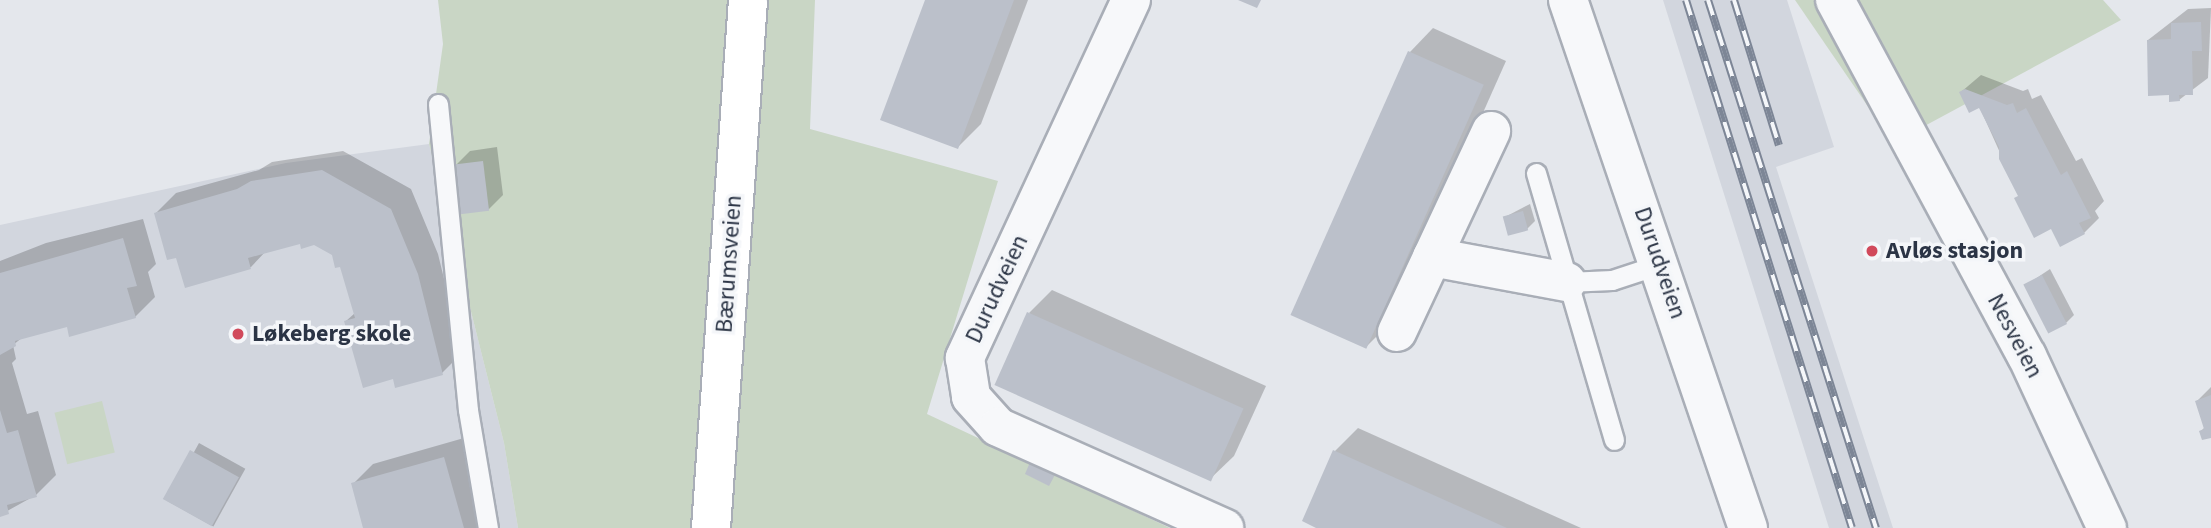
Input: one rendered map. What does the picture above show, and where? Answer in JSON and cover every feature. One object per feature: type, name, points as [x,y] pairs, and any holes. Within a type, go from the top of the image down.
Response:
[{"type":"main road","name":"Bærumsveien","points":[[711,528],[748,0]]},
{"type":"street","name":"Durudveien","points":[[1131,0],[965,358],[971,397],[998,427],[1224,528]]},
{"type":"street","name":"Durudveien","points":[[1568,0],[1661,264],[1748,528]]},
{"type":"street","name":"Nesveien","points":[[1835,0],[2027,356],[2108,528]]},
{"type":"street","points":[[1397,332],[1491,131]]},
{"type":"street","points":[[1432,257],[1567,282]]},
{"type":"lane","points":[[438,104],[468,410],[488,528]]},
{"type":"lane","points":[[1536,173],[1614,440]]},
{"type":"lane","points":[[1567,282],[1612,280],[1661,264]]},
{"type":"shaded area","points":[[1663,0],[1787,0],[1834,147],[1776,167],[1893,528],[1829,528]]},
{"type":"shaded area","name":"Løkeberg skole","points":[[429,144],[504,443],[518,528],[0,528],[0,225],[286,163]]},
{"type":"green space","points":[[438,0],[815,0],[810,129],[998,181],[927,414],[1170,528],[518,528],[504,443],[429,144],[443,44]]},
{"type":"green space","points":[[1795,0],[2103,0],[2121,20],[1893,143]]},
{"type":"green space","points":[[102,401],[115,452],[67,464],[54,413]]},
{"type":"building","points":[[925,0],[1014,0],[958,149],[880,120]]},
{"type":"building","points":[[1238,0],[1261,0],[1257,8]]},
{"type":"building","points":[[2201,22],[2202,51],[2192,51],[2193,95],[2179,95],[2180,101],[2169,102],[2169,95],[2148,96],[2147,40],[2171,39],[2171,23]]},
{"type":"building","points":[[1408,51],[1484,85],[1366,349],[1290,315]]},
{"type":"building","points":[[1965,89],[2007,105],[2013,103],[2017,113],[2026,108],[2061,175],[2067,171],[2091,218],[2079,223],[2085,234],[2060,247],[2051,229],[2034,238],[2014,198],[2018,196],[1999,159],[1999,147],[1979,108],[1969,113],[1959,92]]},
{"type":"building","points":[[483,161],[489,211],[460,214],[454,165]]},
{"type":"building","points":[[322,170],[391,209],[418,274],[443,375],[395,388],[393,379],[363,388],[344,321],[355,318],[340,267],[335,268],[332,255],[314,245],[301,249],[300,244],[248,258],[251,269],[185,288],[176,258],[167,260],[154,213],[237,189],[251,181]]},
{"type":"building","points":[[1523,211],[1528,230],[1508,236],[1503,216]]},
{"type":"building","points":[[123,238],[137,286],[127,288],[136,318],[69,337],[67,327],[15,341],[16,346],[0,355],[0,273]]},
{"type":"building","points":[[2042,275],[2067,324],[2048,334],[2023,285]]},
{"type":"building","points":[[1027,312],[1244,408],[1211,481],[994,385]]},
{"type":"building","points":[[2211,395],[2211,438],[2202,440],[2199,431],[2204,429],[2195,401]]},
{"type":"building","points":[[0,410],[7,433],[18,430],[37,497],[7,505],[9,514],[0,517]]},
{"type":"building","points":[[190,450],[239,477],[212,526],[163,499]]},
{"type":"building","points":[[1333,450],[1507,528],[1316,528],[1302,521]]},
{"type":"building","points":[[444,457],[464,528],[363,528],[351,483]]},
{"type":"building","points":[[1031,460],[1057,471],[1049,486],[1025,474]]},
{"type":"railway","points":[[1686,0],[1852,528]]},
{"type":"railway","points":[[1708,0],[1876,528]]},
{"type":"railway","points":[[1734,0],[1779,145]]},
{"type":"place","name":"Avløs stasjon","points":[[1872,251]]},
{"type":"place","name":"Løkeberg skole","points":[[238,334]]}]
